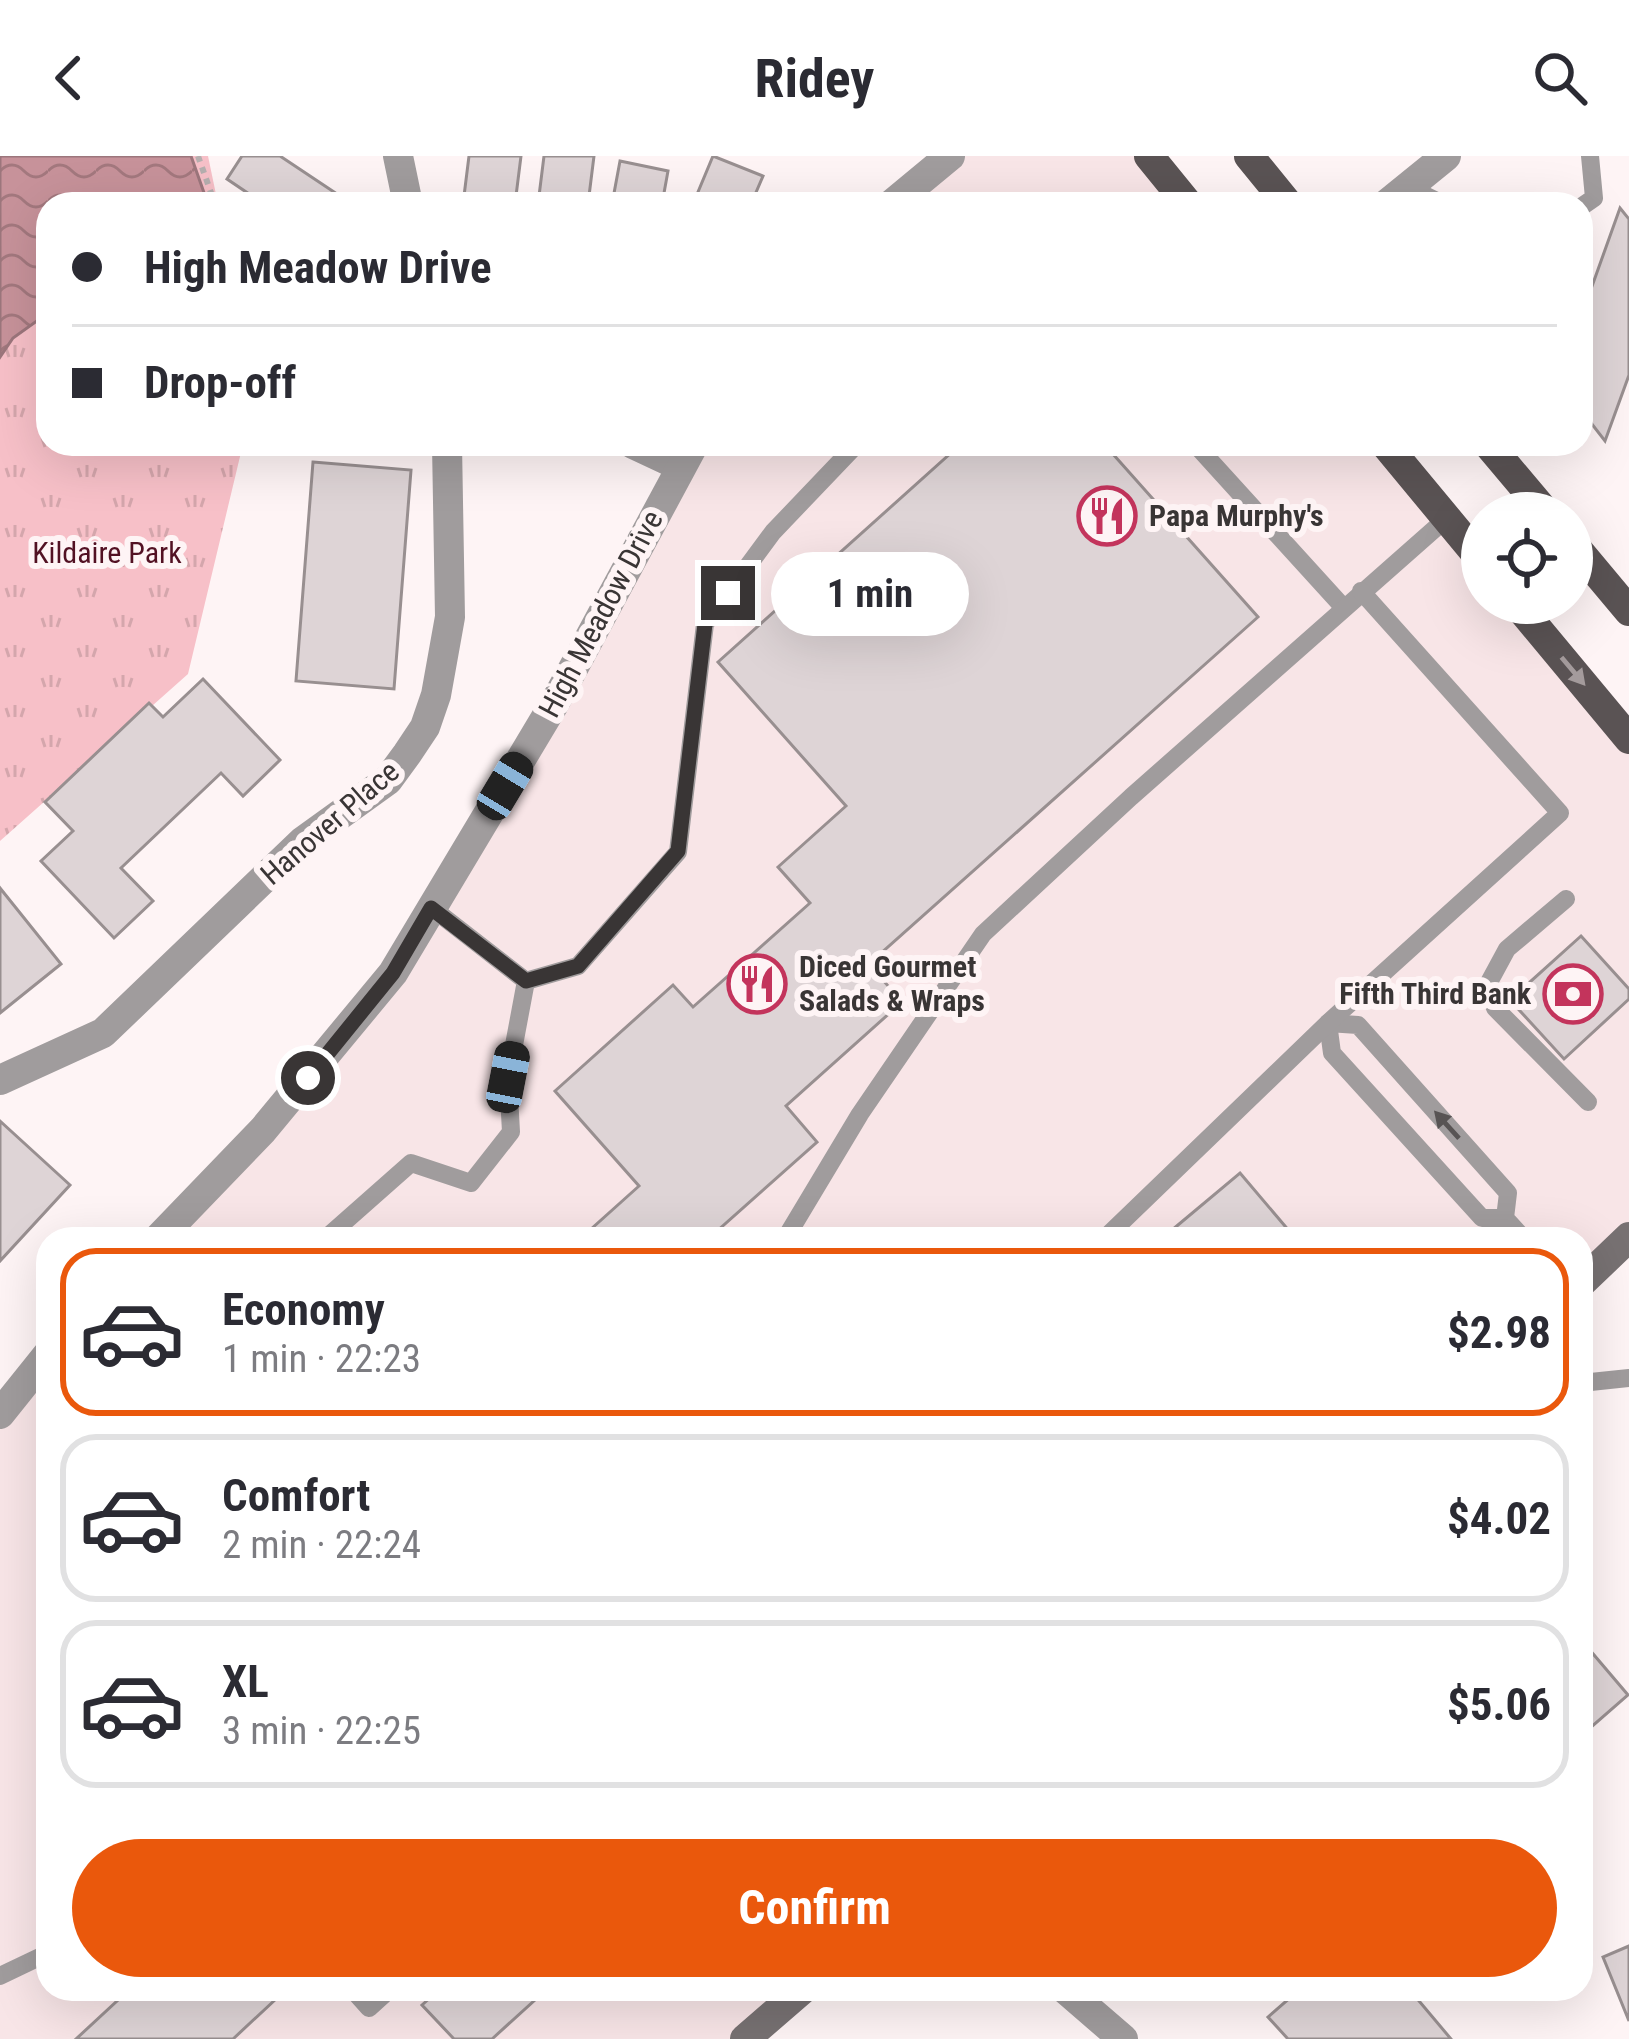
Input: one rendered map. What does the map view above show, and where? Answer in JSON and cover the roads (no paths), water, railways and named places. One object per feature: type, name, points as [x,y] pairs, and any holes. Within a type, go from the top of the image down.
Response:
[{"type":"main road","points":[[1149,156],[1178,192]]},
{"type":"main road","points":[[1249,156],[1278,192]]},
{"type":"main road","points":[[1395,456],[1461,535]]},
{"type":"main road","points":[[1499,456],[1529,492]]},
{"type":"main road","points":[[1593,568],[1629,611]]},
{"type":"main road","points":[[1533,624],[1629,740]]},
{"type":"main road","points":[[1593,1272],[1629,1237]]},
{"type":"main road","points":[[745,2039],[788,2001]]},
{"type":"street","points":[[398,156],[406,192]]},
{"type":"street","points":[[906,192],[950,156]]},
{"type":"street","points":[[1402,192],[1446,156]]},
{"type":"street","name":"Hanover Place","points":[[0,1080],[103,1033],[302,842],[388,780],[407,754],[425,727],[436,695],[450,617],[447,456]]},
{"type":"street","name":"High Meadow Drive","points":[[170,1227],[331,1053],[393,973],[554,704],[686,456]]},
{"type":"street","points":[[0,1414],[36,1369]]},
{"type":"street","points":[[1079,2001],[1123,2039]]},
{"type":"lane","points":[[1590,156],[1593,199]]},
{"type":"lane","points":[[526,981],[578,966],[678,851],[705,624],[773,532],[846,456]]},
{"type":"lane","points":[[1206,456],[1343,608]]},
{"type":"lane","points":[[791,1227],[860,1114],[982,934],[1447,518]]},
{"type":"lane","points":[[1116,1227],[1328,1023],[1560,813],[1360,592]]},
{"type":"lane","points":[[1566,899],[1507,949],[1487,986],[1495,1008],[1588,1102]]},
{"type":"lane","points":[[431,908],[526,981]]},
{"type":"lane","points":[[339,1227],[411,1163],[472,1183],[511,1132],[508,1077],[526,981]]},
{"type":"lane","points":[[1328,1023],[1332,1053],[1482,1218],[1505,1218],[1513,1227]]},
{"type":"lane","points":[[1328,1023],[1358,1025],[1508,1193],[1505,1218]]},
{"type":"lane","points":[[1593,1382],[1629,1378]]},
{"type":"lane","points":[[0,1976],[36,1959]]},
{"type":"water","points":[[0,156],[191,156],[204,192],[36,192],[36,322],[13,338],[0,357]]},
{"type":"place","name":"Papa Murphy's","points":[[1107,516]]},
{"type":"place","name":"Diced Gourmet Salads & Wraps","points":[[757,984]]},
{"type":"place","name":"Fifth Third Bank","points":[[1573,994]]},
{"type":"park label","name":"Kildaire Park","points":[[107,553]]}]
